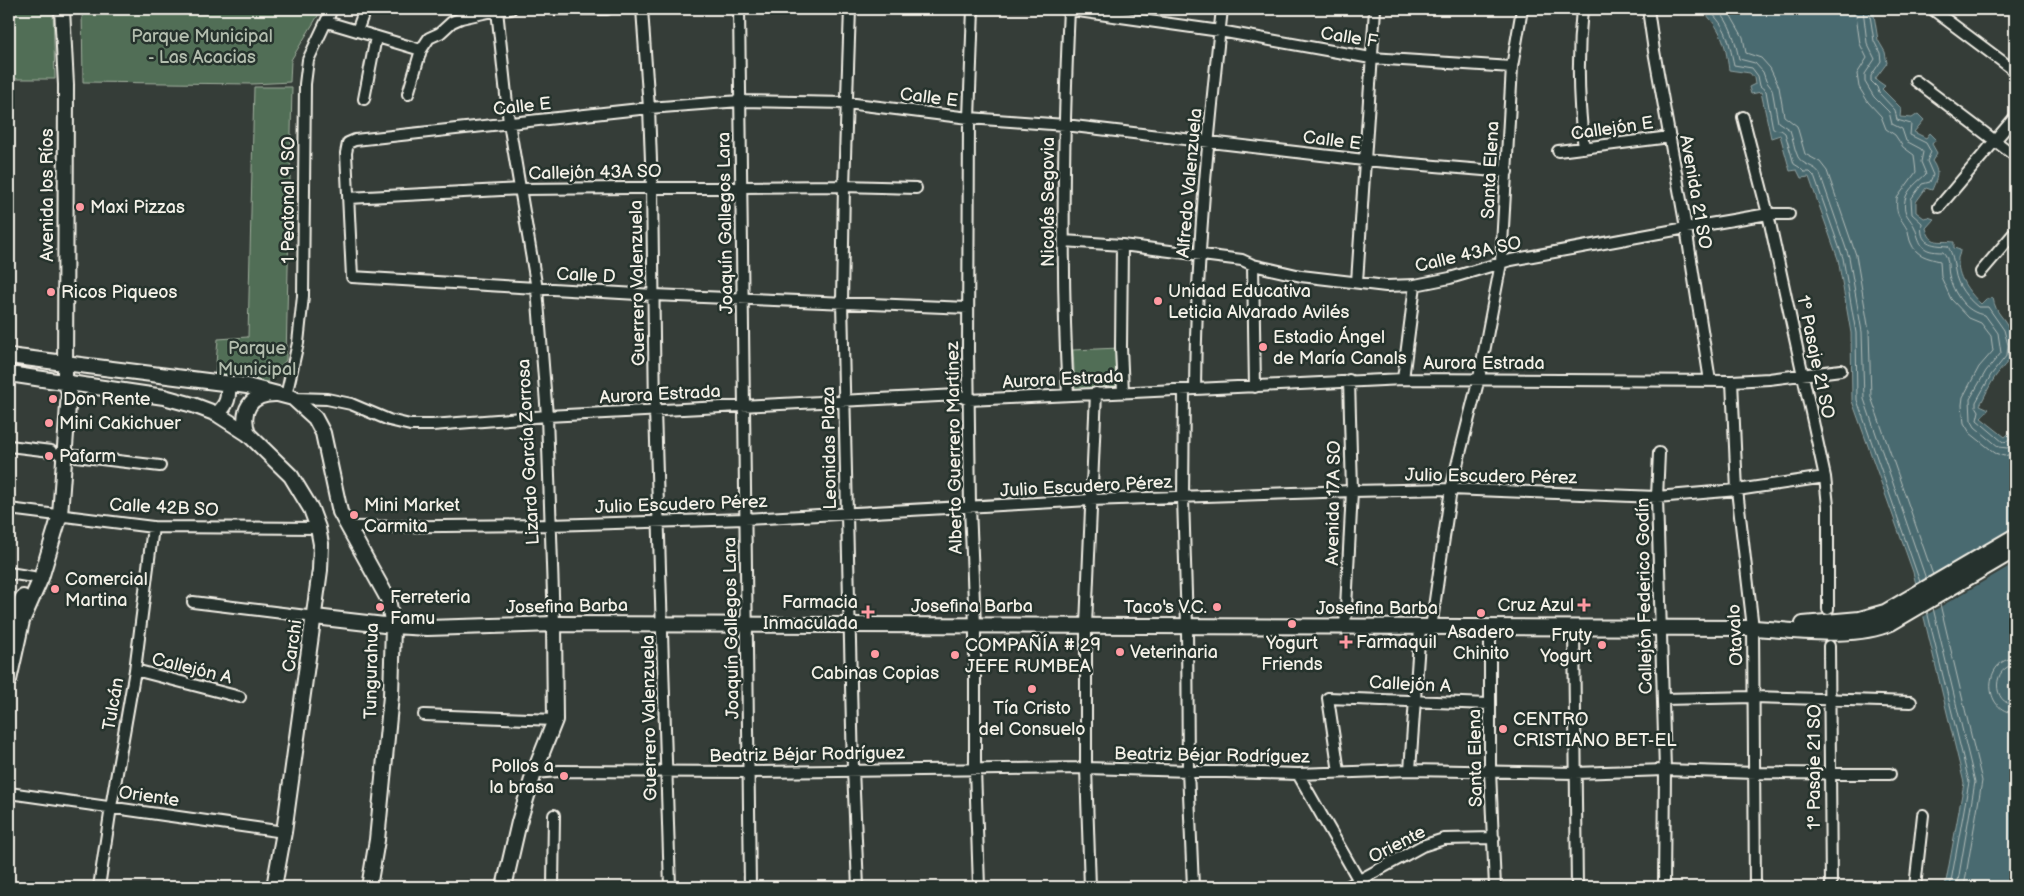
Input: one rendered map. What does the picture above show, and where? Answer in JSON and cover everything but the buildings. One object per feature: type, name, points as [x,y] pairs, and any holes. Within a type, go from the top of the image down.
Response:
[{"type":"street","name":"Avenida los Ríos","points":[[9,680],[22,621],[41,578],[56,514],[61,392],[65,382],[66,85],[62,9]]},
{"type":"street","name":"1 Peatonal 9 SO","points":[[287,396],[298,343],[303,296],[305,84],[308,60],[332,9]]},
{"type":"street","points":[[357,31],[365,9]]},
{"type":"street","points":[[408,94],[421,50],[429,38],[440,33],[452,22],[497,10],[511,9]]},
{"type":"street","points":[[552,9],[607,9]]},
{"type":"street","name":"Guerrero Valenzuela","points":[[642,9],[650,108],[655,410],[670,887]]},
{"type":"street","name":"Joaquín Gallegos Lara","points":[[739,9],[750,887]]},
{"type":"street","name":"Leonidas Plaza","points":[[850,9],[842,302],[853,769],[858,887]]},
{"type":"street","name":"Alberto Guerrero Martínez","points":[[973,9],[969,118],[968,308],[970,507],[979,887]]},
{"type":"street","name":"Calle F","points":[[1064,9],[1220,31],[1371,58],[1512,67]]},
{"type":"street","name":"Nicolás Segovia","points":[[1068,395],[1064,240],[1069,9]]},
{"type":"street","name":"Alfredo Valenzuela","points":[[1193,887],[1188,770],[1182,498],[1208,142],[1222,9]]},
{"type":"street","points":[[1357,282],[1375,9]]},
{"type":"street","name":"Santa Elena","points":[[1410,770],[1415,702],[1426,628],[1451,490],[1479,378],[1501,262],[1512,67],[1522,9]]},
{"type":"street","points":[[1582,9],[1579,93],[1584,148]]},
{"type":"street","name":"Avenida 21 SO","points":[[1648,9],[1710,381]]},
{"type":"street","points":[[1932,9],[2015,71]]},
{"type":"street","name":"Lizardo García Zorrosa","points":[[497,10],[509,123],[537,289],[547,416],[554,624],[555,720],[534,773],[504,887]]},
{"type":"street","points":[[327,22],[421,50]]},
{"type":"street","points":[[364,99],[376,37]]},
{"type":"street","points":[[1916,81],[2015,156]]},
{"type":"street","name":"Calle E","points":[[348,198],[346,153],[348,143],[355,140],[650,108],[740,101],[847,103],[969,118],[1065,125],[1364,160],[1507,172]]},
{"type":"street","name":"1º Pasaje 21 SO","points":[[1743,117],[1768,214],[1825,477],[1828,506],[1828,609]]},
{"type":"street","points":[[1939,207],[2015,117]]},
{"type":"street","name":"Callejón E","points":[[1558,152],[1670,137]]},
{"type":"street","points":[[844,186],[916,188]]},
{"type":"street","name":"Callejón 43A SO","points":[[348,198],[521,189],[844,186]]},
{"type":"street","name":"Calle D","points":[[348,198],[352,277],[654,295],[968,308]]},
{"type":"street","name":"Calle 43A SO","points":[[1064,240],[1122,245],[1242,260],[1253,265],[1302,276],[1386,286],[1414,285],[1450,278],[1501,262],[1768,214],[1789,214]]},
{"type":"street","points":[[1982,272],[2015,232]]},
{"type":"street","points":[[1122,245],[1121,347],[1123,392]]},
{"type":"street","points":[[1253,265],[1256,387]]},
{"type":"street","points":[[1403,379],[1414,285]]},
{"type":"street","points":[[9,356],[227,383],[287,396]]},
{"type":"street","name":"Aurora Estrada","points":[[287,396],[327,399],[351,404],[389,420],[410,425],[432,425],[547,416],[958,395],[969,400],[1256,387],[1349,380],[1403,379],[1732,381],[1769,379],[1841,370]]},
{"type":"street","name":"Carchi","points":[[9,374],[164,397],[193,404],[217,414],[248,434],[291,476],[311,509],[318,528],[321,553],[315,617],[284,832],[274,887]]},
{"type":"street","name":"Avenida 17A SO","points":[[1345,627],[1352,491],[1349,380]]},
{"type":"street","name":"Otavalo","points":[[1732,381],[1737,490],[1753,628],[1756,774],[1755,887]]},
{"type":"street","points":[[217,414],[227,400],[229,392],[227,383]]},
{"type":"street","points":[[1090,887],[1086,768],[1086,625],[1096,393]]},
{"type":"street","points":[[248,434],[244,423],[245,413],[250,403],[259,397],[287,396]]},
{"type":"street","name":"Tungurahua","points":[[287,396],[315,418],[323,433],[338,507],[347,527],[388,599],[393,626],[391,696],[376,840],[369,887]]},
{"type":"street","points":[[9,446],[160,466]]},
{"type":"street","name":"Callejón Federico Godín","points":[[1659,453],[1657,497],[1665,770],[1664,887]]},
{"type":"street","name":"Julio Escudero Pérez","points":[[347,527],[550,525],[746,519],[1090,500],[1352,491],[1451,490],[1657,497],[1737,490],[1825,477]]},
{"type":"street","name":"Calle 42B SO","points":[[9,509],[154,527],[318,528]]},
{"type":"street","name":"Avenida los Ríos","points":[[9,638],[11,618],[33,577],[56,514]]},
{"type":"street","name":"Tulcán","points":[[99,887],[135,670],[154,527]]},
{"type":"street","points":[[1888,618],[2015,536]]},
{"type":"street","points":[[1888,618],[2015,550]]},
{"type":"street","points":[[9,573],[33,577]]},
{"type":"street","name":"Josefina Barba","points":[[193,602],[393,626],[427,628],[554,624],[1186,625],[1574,629],[1753,628],[1828,632],[1879,628],[1888,618]]},
{"type":"street","name":"Santa Elena","points":[[1490,628],[1490,771],[1495,887]]},
{"type":"street","points":[[1574,629],[1577,887]]},
{"type":"street","name":"1º Pasaje 21 SO","points":[[1829,646],[1831,887]]},
{"type":"street","name":"Callejón A","points":[[135,670],[240,697]]},
{"type":"street","points":[[1663,700],[1754,697],[1911,702]]},
{"type":"street","name":"Callejón A","points":[[1338,772],[1328,698],[1489,704]]},
{"type":"street","points":[[424,715],[555,720]]},
{"type":"street","name":"Beatriz Béjar Rodríguez","points":[[534,773],[559,771],[749,772],[853,769],[1086,768],[1298,774],[1410,770],[1576,772],[1665,770],[1756,774],[1890,774]]},
{"type":"street","points":[[1298,774],[1361,885]]},
{"type":"street","name":"Oriente","points":[[9,793],[284,832]]},
{"type":"street","points":[[554,815],[554,887]]},
{"type":"street","points":[[1915,887],[1923,815]]},
{"type":"street","name":"Oriente","points":[[1347,887],[1361,885],[1422,846],[1444,839],[1494,838]]},
{"type":"green space","points":[[9,9],[53,9],[55,79],[9,79]]},
{"type":"green space","name":"Parque Municipal - Las Acacias","points":[[82,9],[322,9],[291,60],[290,82],[252,84],[83,82]]},
{"type":"green space","name":"Parque Municipal","points":[[254,87],[292,87],[286,360],[267,382],[215,376],[218,339],[248,337]]},
{"type":"green space","points":[[1119,348],[1120,386],[1075,389],[1073,350]]},
{"type":"water","points":[[1701,9],[1873,9],[1878,40],[1885,52],[1887,63],[1875,79],[1885,86],[1882,89],[1901,108],[1900,117],[1912,118],[1918,114],[1924,120],[1914,132],[1926,138],[1930,133],[1936,139],[1932,144],[1937,153],[1932,161],[1937,172],[1936,178],[1932,190],[1926,188],[1916,202],[1916,212],[1924,218],[1934,219],[1926,228],[1930,238],[1936,241],[1954,242],[1954,248],[1960,250],[1958,265],[1964,283],[1981,304],[1986,299],[1993,298],[1998,312],[2009,329],[2013,351],[2008,361],[1995,377],[1980,405],[1989,409],[1981,418],[2005,437],[2014,429],[2015,431],[2015,675],[2008,687],[2015,696],[2015,887],[1945,887],[1964,783],[1913,572],[1852,401],[1851,333],[1838,259],[1809,177],[1801,178],[1797,170],[1790,171],[1780,135],[1771,138],[1761,92],[1751,94],[1749,87],[1755,84],[1754,78],[1750,73],[1729,70],[1721,36],[1714,23]]},
{"type":"pier","points":[[2015,527],[2015,563],[1921,618],[1914,586]]},
{"type":"place","name":"Maxi Pizzas","points":[[80,207]]},
{"type":"place","name":"Ricos Piqueos","points":[[51,292]]},
{"type":"place","name":"Unidad Educativa Leticia Alvarado Avilés","points":[[1158,301]]},
{"type":"place","name":"Estadio Ángel de María Canals","points":[[1263,347]]},
{"type":"place","name":"Don Rente","points":[[53,399]]},
{"type":"place","name":"Mini Cakichuer","points":[[49,423]]},
{"type":"place","name":"Pafarm","points":[[49,456]]},
{"type":"place","name":"Mini Market Carmita","points":[[354,515]]},
{"type":"place","name":"Comercial Martina","points":[[55,589]]},
{"type":"place","name":"Cruz Azul","points":[[1584,605]]},
{"type":"place","name":"Ferreteria Famu","points":[[380,607]]},
{"type":"place","name":"Taco's V.C.","points":[[1217,607]]},
{"type":"place","name":"Farmacia Inmaculada","points":[[868,612]]},
{"type":"place","name":"Asadero Chinito","points":[[1481,613]]},
{"type":"place","name":"Yogurt Friends","points":[[1292,624]]},
{"type":"place","name":"Farmaquil","points":[[1346,642]]},
{"type":"place","name":"Fruty Yogurt","points":[[1602,645]]},
{"type":"place","name":"Veterinaria","points":[[1120,652]]},
{"type":"place","name":"Cabinas Copias","points":[[875,654]]},
{"type":"place","name":"COMPAÑÍA # 29 JEFE RUMBEA","points":[[955,655]]},
{"type":"place","name":"Tía Cristo del Consuelo","points":[[1032,689]]},
{"type":"place","name":"CENTRO CRISTIANO BET-EL","points":[[1503,729]]},
{"type":"place","name":"Pollos a la brasa","points":[[564,776]]}]
